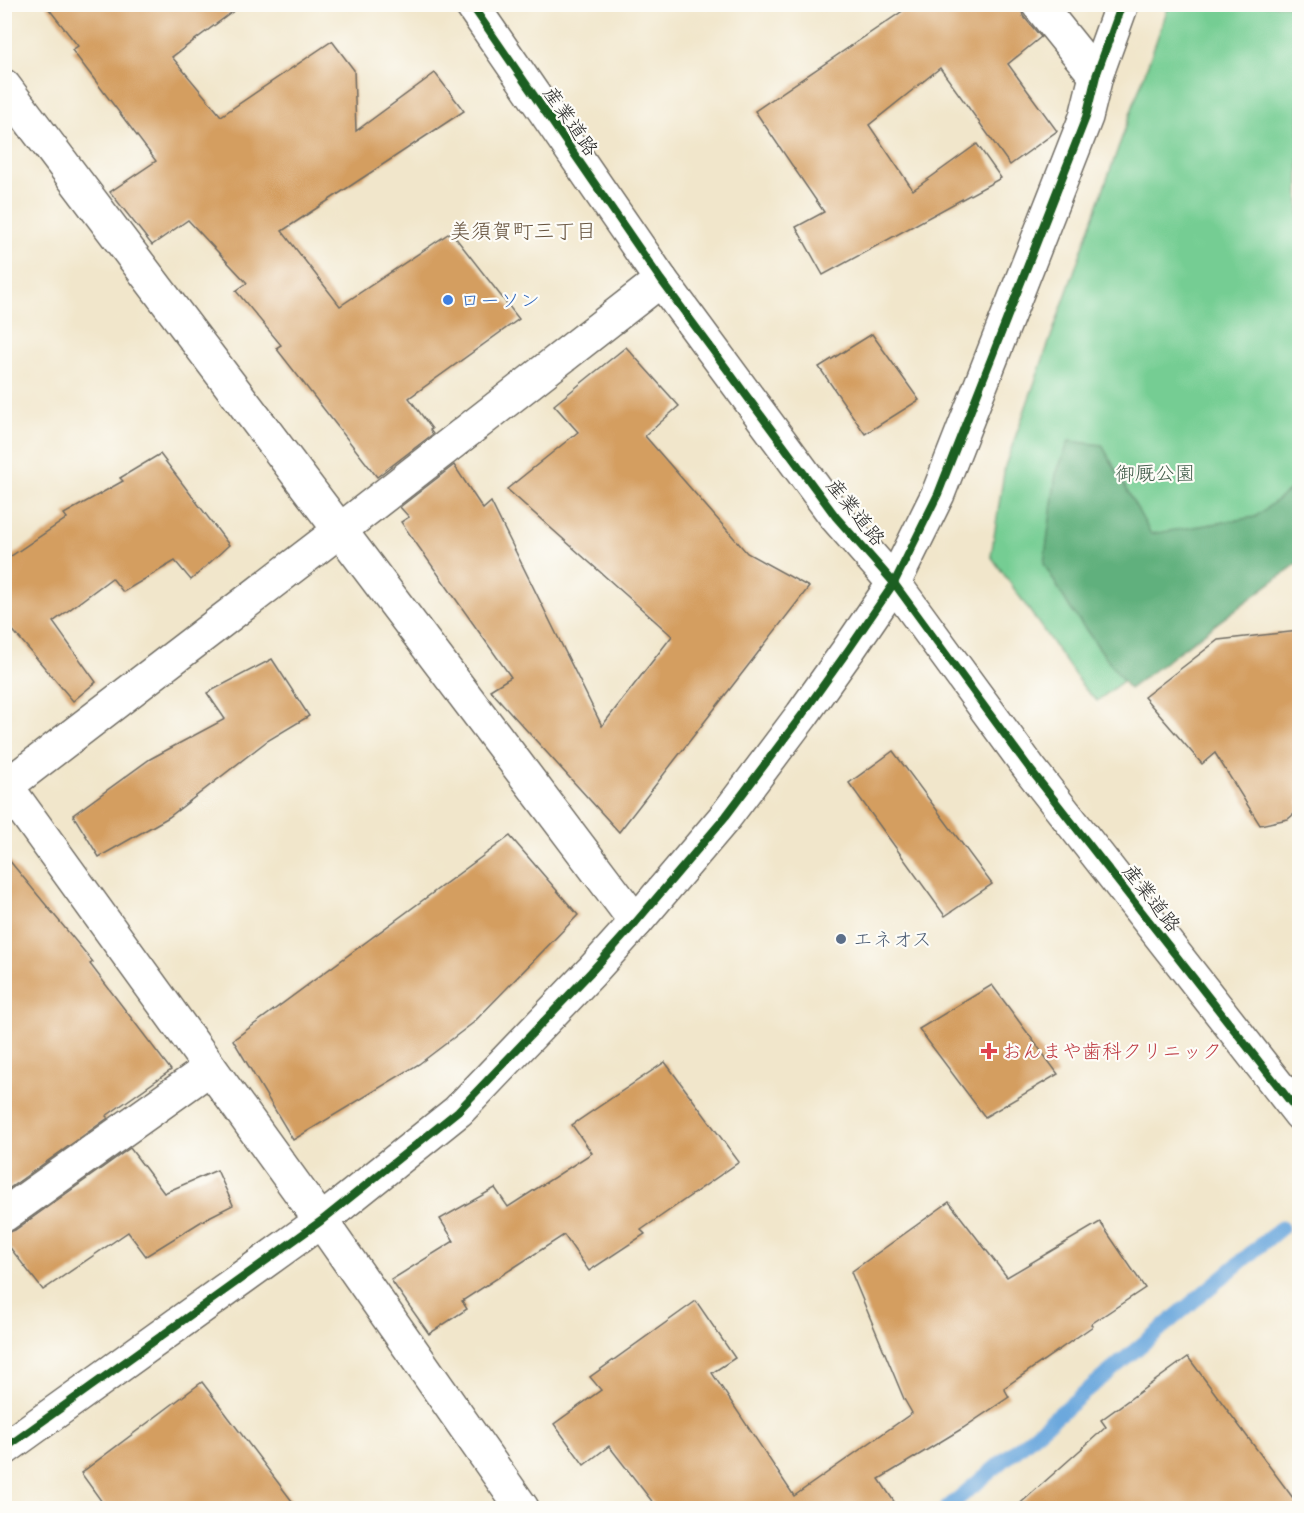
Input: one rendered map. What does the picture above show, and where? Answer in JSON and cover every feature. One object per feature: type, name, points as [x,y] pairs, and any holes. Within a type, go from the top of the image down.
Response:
[{"type":"street","name":"産業道路","points":[[471,4],[661,280],[836,517],[894,583],[1030,769],[1299,1114]]},
{"type":"street","points":[[1038,4],[1096,76]]},
{"type":"street","points":[[4,1449],[321,1221],[458,1111],[591,972],[733,807],[816,696],[894,583],[938,494],[1086,117],[1096,76],[1122,4]]},
{"type":"street","points":[[4,86],[636,922]]},
{"type":"street","points":[[522,1509],[321,1221],[5,786],[339,531],[661,280]]},
{"type":"street","points":[[4,1215],[210,1068]]},
{"type":"green space","name":"御厩公園","points":[[1169,5],[1299,5],[1299,546],[1097,701],[1084,688],[991,556],[1005,466]]},
{"type":"green space","points":[[1069,441],[1102,445],[1151,534],[1255,517],[1299,483],[1299,562],[1129,689],[1070,608],[1044,564],[1056,474]]},
{"type":"building","points":[[45,4],[243,4],[172,57],[221,116],[332,41],[354,70],[356,131],[435,73],[464,111],[282,231],[340,306],[451,232],[519,319],[409,398],[432,429],[430,430],[433,434],[377,477],[276,348],[281,345],[236,291],[247,283],[188,220],[152,245],[110,192],[156,161],[72,50],[78,46]]},
{"type":"building","points":[[913,4],[1020,4],[1023,16],[1041,37],[1008,64],[1057,131],[1010,165],[940,68],[869,125],[913,190],[977,144],[1001,178],[823,275],[796,227],[824,212],[755,111]]},
{"type":"building","points":[[872,334],[919,400],[865,434],[819,367]]},
{"type":"building","points":[[626,347],[679,406],[645,436],[747,553],[809,587],[619,832],[490,690],[511,677],[401,522],[409,517],[400,507],[454,465],[483,509],[491,502],[602,726],[672,636],[507,489],[578,432],[554,405]]},
{"type":"building","points":[[160,454],[229,545],[191,580],[175,561],[123,592],[112,578],[53,622],[96,682],[73,701],[4,620],[4,561],[67,518],[64,514],[123,481],[120,478]]},
{"type":"building","points":[[1299,631],[1299,810],[1288,819],[1260,825],[1215,753],[1202,764],[1144,697],[1218,640]]},
{"type":"building","points":[[272,659],[309,716],[267,741],[169,817],[99,857],[73,815],[150,759],[225,719],[207,693]]},
{"type":"building","points":[[893,751],[992,884],[945,916],[849,783]]},
{"type":"building","points":[[510,836],[578,915],[473,1023],[419,1064],[293,1140],[233,1040]]},
{"type":"building","points":[[4,854],[93,962],[90,964],[171,1070],[4,1192]]},
{"type":"building","name":"おんまや歯科クリニック","points":[[992,985],[1058,1074],[985,1117],[919,1029]]},
{"type":"building","points":[[665,1062],[739,1162],[641,1230],[645,1234],[589,1271],[564,1235],[462,1301],[467,1309],[429,1334],[391,1280],[454,1241],[440,1219],[495,1188],[508,1207],[592,1153],[572,1125]]},
{"type":"building","points":[[130,1148],[164,1193],[217,1170],[233,1205],[207,1218],[146,1256],[128,1232],[43,1290],[4,1240],[4,1234],[15,1230]]},
{"type":"building","points":[[949,1202],[1007,1277],[1100,1222],[1145,1288],[1091,1324],[1093,1326],[1004,1388],[1009,1397],[879,1479],[899,1509],[658,1509],[609,1446],[584,1465],[554,1424],[601,1390],[590,1377],[696,1301],[735,1358],[712,1373],[794,1496],[912,1413],[851,1272]]},
{"type":"building","points":[[1188,1357],[1299,1509],[1014,1509],[1106,1427],[1101,1420]]},
{"type":"building","points":[[202,1382],[298,1509],[107,1509],[81,1473]]},
{"type":"waterway","points":[[947,1508],[1281,1228]]},
{"type":"cycle path","points":[[471,4],[661,280],[836,517],[894,583],[1030,769],[1300,1114]]},
{"type":"cycle path","points":[[4,1449],[321,1221],[458,1111],[591,972],[726,816],[802,715],[894,583],[938,494],[1086,117],[1096,76],[1122,4]]},
{"type":"place","name":"ローソン","points":[[448,300]]},
{"type":"place","name":"エネオス","points":[[841,939]]},
{"type":"place","name":"おんまや歯科クリニック","points":[[989,1051]]},
{"type":"district","name":"美須賀町三丁目","points":[[523,231]]}]
